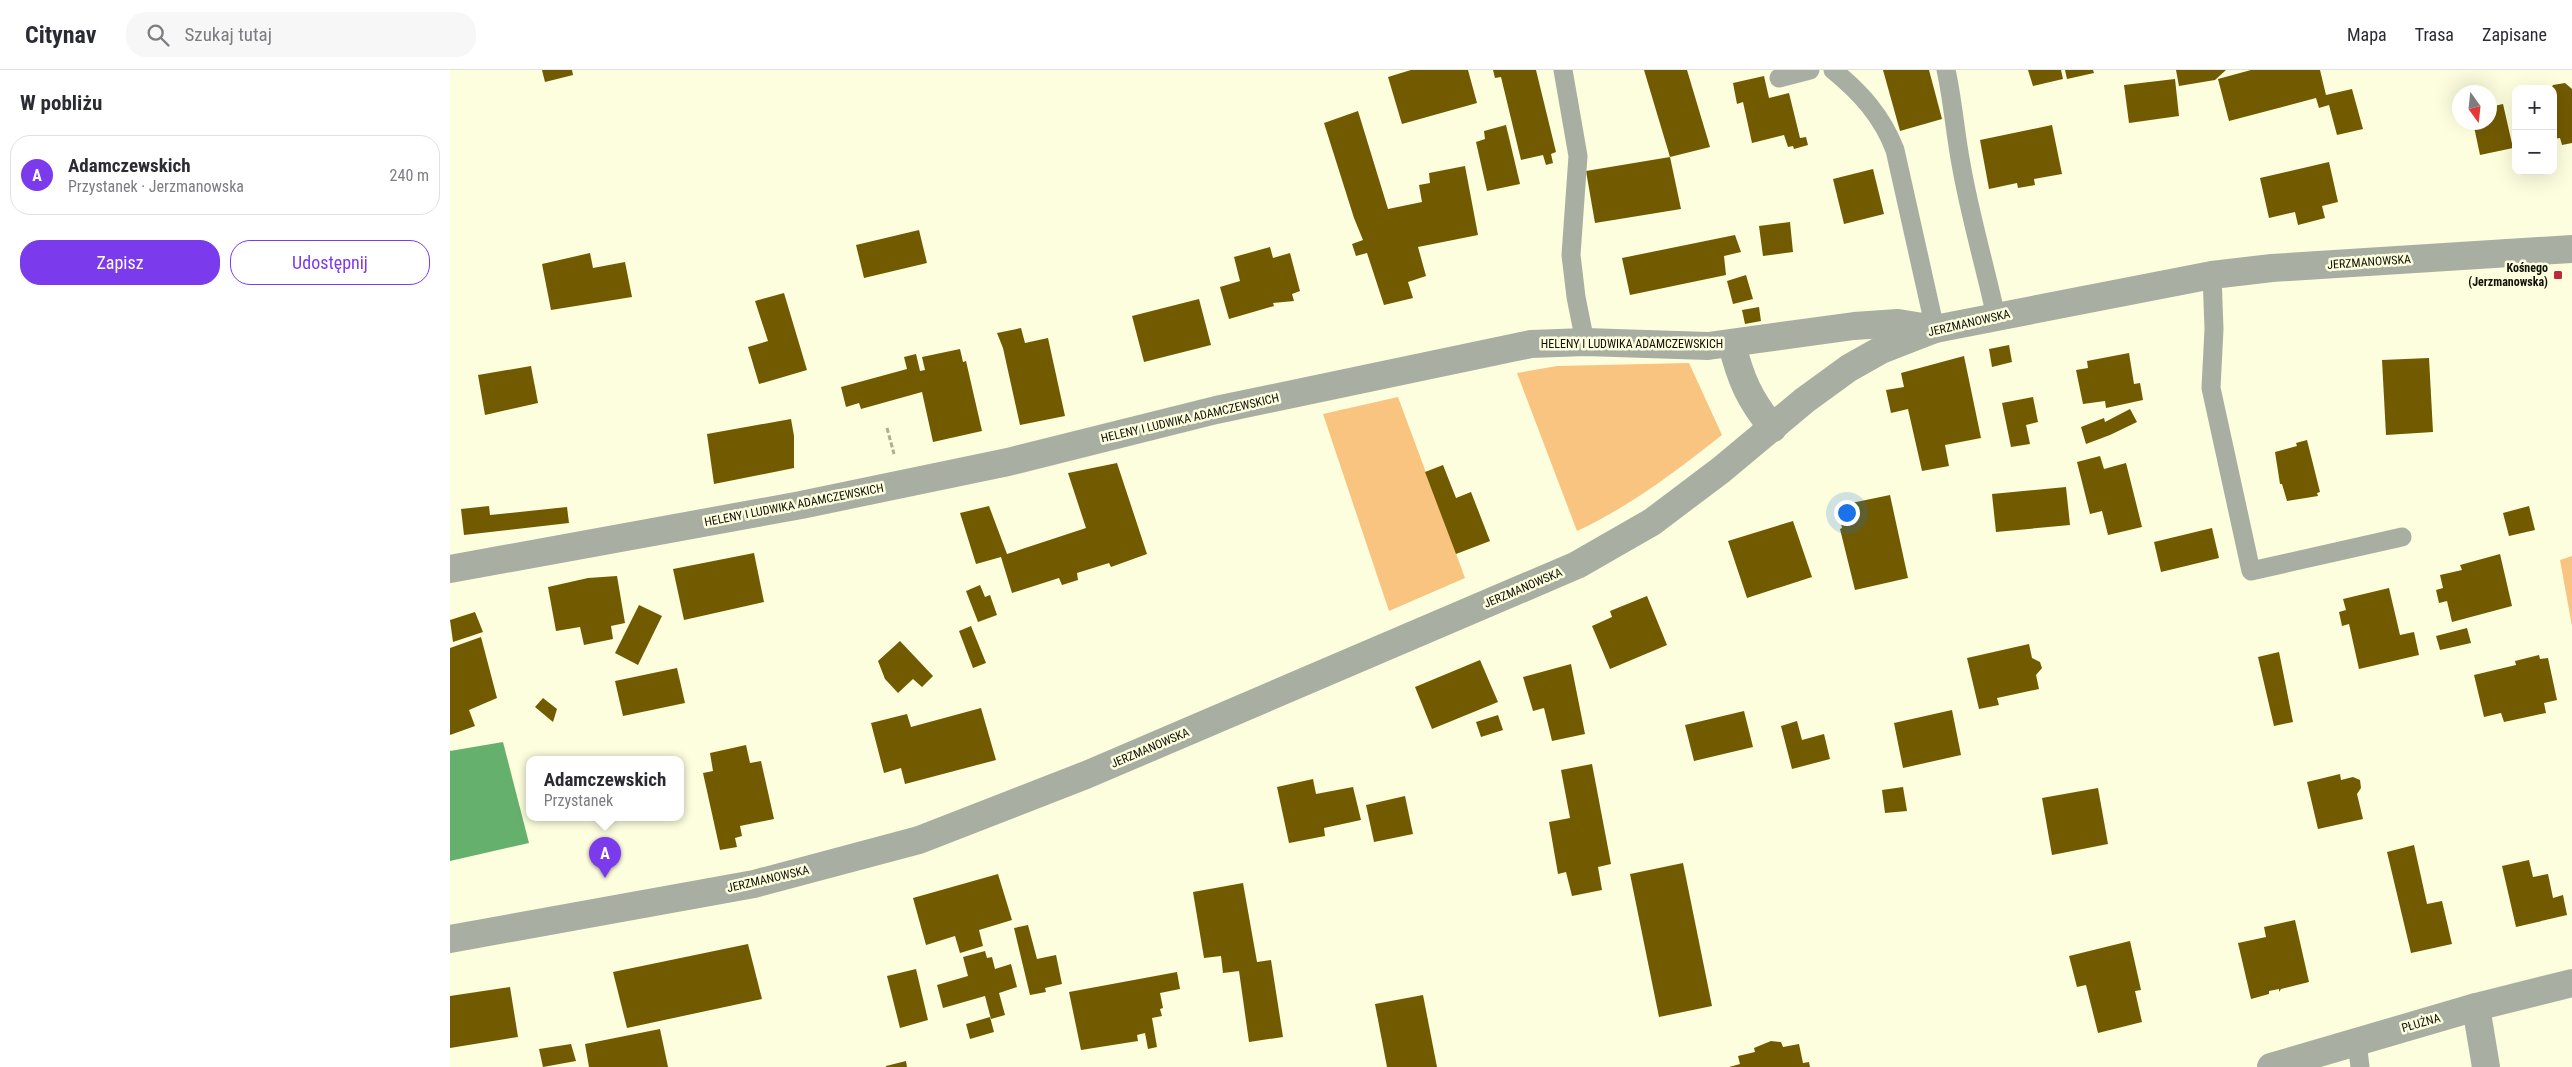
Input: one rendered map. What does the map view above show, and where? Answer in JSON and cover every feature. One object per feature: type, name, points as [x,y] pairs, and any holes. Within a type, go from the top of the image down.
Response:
[{"type":"street","name":"JERZMANOWSKA","points":[[450,939],[754,884],[887,850],[952,829],[1086,775],[1577,565],[1635,534],[1652,522],[1774,428],[1805,400],[1849,368],[1881,350],[1935,329],[2212,275],[2272,268],[2572,249]]},
{"type":"street","name":"HELENY I LUDWIKA ADAMCZEWSKICH","points":[[450,568],[801,505],[1008,462],[1216,410],[1531,344],[1585,342],[1720,345],[1880,324],[1898,323],[1935,329]]},
{"type":"street","points":[[1720,345],[1761,414],[1774,428]]},
{"type":"street","name":"PŁUŻNA","points":[[2271,1067],[2359,1055],[2476,1007],[2572,983]]},
{"type":"street","points":[[2476,1007],[2486,1067]]},
{"type":"lane","points":[[1563,70],[1578,156],[1571,255],[1576,297],[1585,342]]},
{"type":"lane","points":[[1779,78],[1810,70]]},
{"type":"lane","points":[[1833,70],[1852,86],[1886,127],[1895,150],[1935,329]]},
{"type":"lane","points":[[1946,70],[1952,96],[1961,164],[1981,261],[1996,317]]},
{"type":"lane","points":[[2212,275],[2214,330],[2211,388],[2251,571],[2402,537]]},
{"type":"shaded area","points":[[1689,363],[1722,435],[1670,475],[1616,511],[1577,531],[1517,373],[1557,366]]},
{"type":"shaded area","points":[[1398,397],[1465,578],[1389,611],[1323,414]]},
{"type":"shaded area","points":[[2572,556],[2572,626],[2560,560]]},
{"type":"shaded area","points":[[503,742],[529,843],[450,861],[450,751]]},
{"type":"building","points":[[542,70],[572,70],[573,75],[545,82]]},
{"type":"building","points":[[1411,70],[1468,70],[1477,103],[1402,124],[1388,77]]},
{"type":"building","points":[[1493,70],[1536,70],[1556,152],[1551,154],[1553,163],[1546,165],[1543,155],[1521,160],[1501,77],[1495,78]]},
{"type":"building","points":[[1644,70],[1687,70],[1710,147],[1670,157]]},
{"type":"building","points":[[1883,70],[1929,70],[1942,119],[1900,131]]},
{"type":"building","points":[[2028,70],[2061,70],[2063,79],[2033,86]]},
{"type":"building","points":[[2065,70],[2093,70],[2094,73],[2067,79]]},
{"type":"building","points":[[2176,70],[2226,70],[2215,80],[2179,86]]},
{"type":"building","points":[[2251,70],[2320,70],[2326,95],[2352,89],[2363,129],[2337,135],[2329,105],[2319,108],[2316,98],[2229,121],[2218,79]]},
{"type":"building","points":[[1764,76],[1769,98],[1789,93],[1800,138],[1806,137],[1808,145],[1794,149],[1793,146],[1788,147],[1784,135],[1752,143],[1743,102],[1737,104],[1733,83]]},
{"type":"building","points":[[2175,79],[2179,116],[2129,123],[2124,85]]},
{"type":"building","points":[[2565,83],[2572,89],[2572,143],[2562,145],[2560,138],[2557,138],[2557,85],[2553,85]]},
{"type":"building","points":[[2503,104],[2512,148],[2480,155],[2475,130],[2497,130],[2497,105]]},
{"type":"building","points":[[1358,111],[1388,209],[1422,202],[1419,185],[1430,183],[1429,173],[1465,166],[1478,235],[1418,247],[1426,276],[1408,282],[1413,298],[1384,305],[1367,253],[1356,256],[1352,244],[1363,240],[1354,218],[1324,123]]},
{"type":"building","points":[[1506,125],[1520,184],[1487,191],[1476,142],[1485,139],[1484,131]]},
{"type":"building","points":[[2052,125],[2062,174],[2034,179],[2035,185],[2018,188],[2017,183],[1989,189],[1980,140]]},
{"type":"building","points":[[1670,157],[1681,209],[1595,223],[1586,171]]},
{"type":"building","points":[[2329,162],[2338,202],[2322,206],[2325,218],[2298,225],[2295,212],[2269,218],[2260,178]]},
{"type":"building","points":[[1873,169],[1884,214],[1844,224],[1833,179]]},
{"type":"building","points":[[1790,222],[1793,252],[1763,256],[1759,226]]},
{"type":"building","points":[[919,230],[927,263],[864,278],[856,245]]},
{"type":"building","points":[[1735,235],[1741,252],[1724,256],[1726,275],[1630,295],[1622,258]]},
{"type":"building","points":[[1270,247],[1273,258],[1290,253],[1300,291],[1292,294],[1294,301],[1273,303],[1274,306],[1229,319],[1220,287],[1240,281],[1234,257]]},
{"type":"building","points":[[590,253],[593,268],[625,262],[632,297],[551,310],[542,264]]},
{"type":"building","points":[[1746,275],[1753,299],[1733,304],[1727,281]]},
{"type":"building","points":[[784,293],[807,370],[759,384],[748,347],[768,341],[755,301]]},
{"type":"building","points":[[1199,299],[1211,345],[1144,362],[1132,316]]},
{"type":"building","points":[[1759,307],[1761,321],[1745,324],[1742,310]]},
{"type":"building","points":[[1021,328],[1025,343],[1048,338],[1065,416],[1020,425],[1003,348],[997,333]]},
{"type":"building","points":[[2009,345],[2012,362],[1992,367],[1989,349]]},
{"type":"building","points":[[960,349],[963,362],[966,361],[982,431],[933,442],[922,392],[861,409],[859,403],[846,407],[841,387],[907,369],[904,357],[916,354],[920,371],[925,370],[922,357]]},
{"type":"building","points":[[2129,353],[2134,384],[2140,383],[2143,400],[2106,408],[2105,401],[2083,404],[2076,370],[2088,368],[2087,361]]},
{"type":"building","points":[[1964,356],[1981,438],[1945,445],[1949,466],[1922,471],[1908,409],[1891,413],[1886,390],[1904,387],[1901,373]]},
{"type":"building","points":[[2429,358],[2433,432],[2386,435],[2382,360]]},
{"type":"building","points":[[531,366],[538,403],[485,415],[478,375]]},
{"type":"building","points":[[2033,397],[2038,422],[2026,425],[2030,444],[2011,447],[2002,403]]},
{"type":"building","points":[[2130,409],[2137,422],[2086,444],[2081,427],[2104,418],[2105,422]]},
{"type":"building","points":[[791,419],[794,436],[794,468],[714,484],[707,434]]},
{"type":"building","points":[[2307,440],[2320,492],[2317,493],[2318,496],[2287,501],[2282,484],[2280,484],[2275,452],[2297,446],[2296,443]]},
{"type":"building","points":[[2100,456],[2104,469],[2126,463],[2142,527],[2108,535],[2102,511],[2090,514],[2077,462]]},
{"type":"building","points":[[1117,463],[1147,554],[1111,567],[1109,563],[1077,573],[1078,580],[1062,585],[1059,578],[1012,593],[1001,557],[976,564],[960,513],[989,506],[1007,554],[1086,528],[1068,473]]},
{"type":"building","points":[[1443,465],[1456,498],[1471,492],[1490,541],[1456,554],[1425,472]]},
{"type":"building","points":[[2066,487],[2070,525],[1996,532],[1992,494]]},
{"type":"building","points":[[1890,495],[1908,578],[1855,590],[1840,529],[1842,528],[1837,506]]},
{"type":"building","points":[[489,506],[490,515],[567,507],[569,523],[464,535],[461,509]]},
{"type":"building","points":[[2529,506],[2535,530],[2509,536],[2503,513]]},
{"type":"building","points":[[1793,521],[1812,577],[1747,598],[1728,541]]},
{"type":"building","points":[[2212,528],[2219,558],[2161,572],[2154,542]]},
{"type":"building","points":[[754,553],[764,602],[684,620],[673,569]]},
{"type":"building","points":[[2500,554],[2512,606],[2452,622],[2447,601],[2439,603],[2436,590],[2443,588],[2440,575],[2462,570],[2460,565]]},
{"type":"building","points":[[617,576],[625,623],[611,626],[613,639],[584,645],[580,627],[556,631],[548,587],[588,578]]},
{"type":"building","points":[[980,585],[985,597],[990,595],[997,615],[978,622],[966,591]]},
{"type":"building","points":[[2389,588],[2400,635],[2414,632],[2419,655],[2359,669],[2349,624],[2342,626],[2339,612],[2346,610],[2343,599]]},
{"type":"building","points":[[1647,596],[1667,645],[1610,669],[1592,626],[1612,617],[1610,611]]},
{"type":"building","points":[[639,605],[662,616],[638,665],[615,653]]},
{"type":"building","points":[[475,612],[483,632],[453,642],[450,620]]},
{"type":"building","points":[[971,626],[986,663],[973,668],[959,631]]},
{"type":"building","points":[[2467,628],[2471,643],[2440,650],[2436,636]]},
{"type":"building","points":[[481,637],[497,698],[469,710],[475,726],[450,735],[450,648]]},
{"type":"building","points":[[900,641],[933,676],[922,687],[913,679],[898,693],[885,679],[878,661]]},
{"type":"building","points":[[2029,644],[2032,658],[2040,662],[2042,668],[2036,675],[2039,689],[1997,698],[1999,705],[1979,709],[1967,658]]},
{"type":"building","points":[[2279,652],[2293,722],[2274,726],[2258,657]]},
{"type":"building","points":[[2539,655],[2540,659],[2548,658],[2557,700],[2544,703],[2546,713],[2504,722],[2501,713],[2484,717],[2474,675],[2516,665],[2515,661]]},
{"type":"building","points":[[1480,660],[1498,702],[1432,729],[1415,687]]},
{"type":"building","points":[[1571,664],[1585,734],[1552,741],[1544,708],[1533,711],[1523,677]]},
{"type":"building","points":[[677,668],[685,703],[623,716],[615,681]]},
{"type":"building","points":[[543,698],[557,709],[553,722],[535,707]]},
{"type":"building","points":[[981,708],[996,760],[905,784],[901,768],[884,773],[871,723],[907,714],[911,727]]},
{"type":"building","points":[[1952,710],[1961,755],[1903,768],[1894,723]]},
{"type":"building","points":[[1744,711],[1753,747],[1694,761],[1685,725]]},
{"type":"building","points":[[1498,715],[1503,730],[1481,737],[1476,722]]},
{"type":"building","points":[[1797,721],[1802,740],[1824,734],[1830,759],[1792,769],[1781,726]]},
{"type":"building","points":[[746,745],[750,763],[761,761],[774,819],[740,826],[742,836],[735,838],[737,847],[720,850],[703,773],[713,771],[710,753]]},
{"type":"building","points":[[1592,764],[1611,864],[1598,867],[1602,890],[1572,896],[1566,872],[1558,874],[1549,822],[1570,818],[1561,770]]},
{"type":"building","points":[[2340,774],[2341,780],[2353,777],[2360,780],[2361,788],[2357,794],[2363,819],[2318,829],[2307,782]]},
{"type":"building","points":[[1313,779],[1316,794],[1353,787],[1361,820],[1324,828],[1325,836],[1289,843],[1277,787]]},
{"type":"building","points":[[1903,787],[1907,811],[1885,813],[1882,790]]},
{"type":"building","points":[[2098,788],[2108,844],[2052,855],[2042,798]]},
{"type":"building","points":[[1405,796],[1413,834],[1374,842],[1366,805]]},
{"type":"building","points":[[2414,845],[2427,904],[2442,901],[2452,944],[2411,953],[2387,852]]},
{"type":"building","points":[[2529,860],[2533,877],[2548,874],[2553,898],[2563,895],[2567,915],[2516,927],[2502,866]]},
{"type":"building","points":[[1683,863],[1712,1006],[1659,1017],[1630,874]]},
{"type":"building","points":[[998,874],[1012,920],[979,930],[983,946],[960,953],[955,936],[926,945],[913,898]]},
{"type":"building","points":[[1243,883],[1257,962],[1271,960],[1283,1037],[1249,1042],[1239,971],[1223,973],[1221,956],[1204,958],[1193,892]]},
{"type":"building","points":[[2295,920],[2309,982],[2281,989],[2279,992],[2279,989],[2269,991],[2269,994],[2251,999],[2238,943],[2266,937],[2264,927]]},
{"type":"building","points":[[1028,925],[1037,959],[1056,955],[1062,984],[1045,988],[1046,992],[1030,995],[1014,928]]},
{"type":"building","points":[[2130,941],[2141,990],[2135,991],[2142,1022],[2098,1033],[2086,985],[2077,987],[2069,956]]},
{"type":"building","points":[[748,944],[762,999],[627,1028],[613,972]]},
{"type":"building","points":[[985,951],[987,958],[992,957],[995,969],[1011,964],[1017,987],[999,993],[1005,1015],[991,1019],[985,996],[943,1008],[937,985],[968,976],[963,957]]},
{"type":"building","points":[[916,969],[928,1020],[900,1028],[887,976]]},
{"type":"building","points":[[1177,972],[1180,989],[1160,993],[1163,1008],[1160,1009],[1162,1016],[1152,1018],[1157,1047],[1148,1049],[1145,1033],[1137,1035],[1138,1041],[1081,1050],[1069,992]]},
{"type":"building","points":[[510,987],[518,1037],[450,1048],[450,996]]},
{"type":"building","points":[[1423,995],[1437,1067],[1387,1067],[1375,1004]]},
{"type":"building","points":[[990,1017],[994,1032],[970,1039],[966,1024]]},
{"type":"building","points":[[660,1029],[668,1067],[589,1067],[585,1044]]},
{"type":"building","points":[[1771,1041],[1781,1042],[1783,1047],[1799,1044],[1803,1063],[1809,1062],[1810,1067],[1729,1067],[1740,1064],[1738,1056],[1755,1052],[1754,1048]]},
{"type":"building","points":[[571,1044],[576,1061],[543,1067],[539,1049]]},
{"type":"building","points":[[906,1061],[907,1067],[886,1067],[886,1066]]},
{"type":"place","name":"Kośnego (Jerzmanowska)","points":[[2558,275]]},
{"type":"place","name":"Adamczewskich","points":[[605,878]]}]
